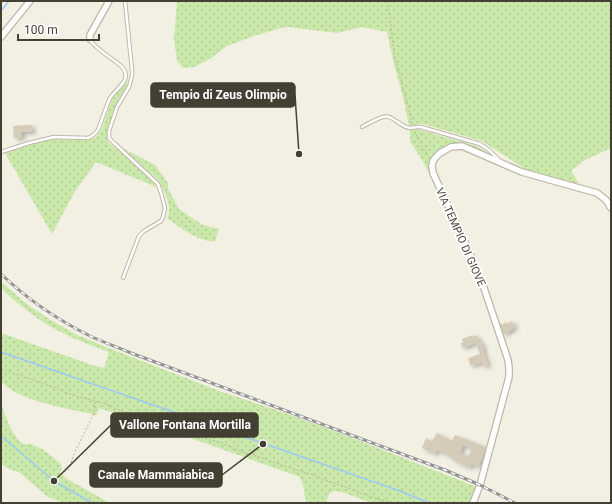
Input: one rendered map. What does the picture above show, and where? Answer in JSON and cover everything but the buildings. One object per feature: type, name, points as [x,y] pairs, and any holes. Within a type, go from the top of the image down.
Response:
[{"type":"street","points":[[1,37],[30,1]]},
{"type":"street","points":[[90,40],[90,35],[109,1]]},
{"type":"street","points":[[433,161],[436,156],[451,147],[462,146],[522,172],[597,193],[606,200],[611,208]]},
{"type":"street","name":"VIA TEMPIO DI GIOVE","points":[[433,161],[433,172],[484,288],[508,360],[509,368],[509,377],[480,485],[473,503]]},
{"type":"lane","points":[[123,278],[139,236],[144,231],[161,221],[165,212],[158,184],[109,138],[109,131],[117,107],[129,87],[132,76],[125,1]]},
{"type":"lane","points":[[1,152],[54,137],[88,138],[96,134],[110,98],[121,86],[126,74],[122,67],[90,40]]},
{"type":"lane","points":[[362,127],[387,116],[392,118],[404,128],[421,127],[480,144],[490,150],[504,164]]},
{"type":"path","points":[[386,1],[390,16],[394,54],[413,123]]},
{"type":"path","points":[[415,130],[422,148],[433,161]]},
{"type":"path","points":[[1,369],[54,387],[74,396],[95,401],[192,435],[222,443],[239,451],[259,456],[377,499],[394,503]]},
{"type":"path","points":[[62,475],[70,467],[73,456],[94,413],[95,401]]},
{"type":"green space","points":[[177,1],[611,1],[611,148],[585,160],[572,170],[579,184],[527,170],[482,141],[423,124],[417,124],[417,130],[479,147],[488,153],[484,153],[458,143],[443,147],[435,154],[430,163],[429,168],[431,177],[410,141],[410,131],[404,101],[387,32],[362,27],[337,33],[289,27],[281,28],[227,46],[211,58],[194,67],[183,68],[177,61],[174,39]]},
{"type":"green space","points":[[128,80],[126,88],[115,108],[108,128],[107,139],[110,144],[154,183],[156,188],[96,162],[74,193],[52,234],[5,153],[19,147],[55,139],[88,140],[94,138],[98,135],[104,124],[114,97]]},
{"type":"green space","points":[[119,145],[155,165],[168,183],[168,189],[179,209],[203,225],[219,229],[215,241],[203,240],[196,237],[167,218],[169,212],[168,204],[164,191],[158,180]]},
{"type":"green space","points":[[1,282],[28,305],[77,335],[222,392],[345,435],[477,487],[472,501],[469,503],[371,503],[342,492],[333,491],[329,494],[326,503],[306,503],[300,477],[182,435],[99,408],[96,415],[59,407],[19,394],[8,388],[1,381],[1,333],[104,368],[109,352],[73,338],[45,323],[7,294],[1,288]]},
{"type":"green space","points":[[1,405],[10,427],[19,441],[24,444],[31,444],[44,450],[61,464],[62,469],[60,473],[67,479],[110,503],[64,503],[48,497],[19,472],[9,469],[1,464]]},
{"type":"waterway","points":[[1,11],[9,1]]},
{"type":"waterway","points":[[1,352],[400,491],[429,503]]},
{"type":"waterway","points":[[1,436],[54,481],[92,503]]},
{"type":"railway","points":[[1,274],[21,292],[43,308],[78,330],[95,338],[131,353],[445,470],[480,485],[515,503]]},
{"type":"place","name":"Tempio di Zeus Olimpio","points":[[299,154]]},
{"type":"place","name":"Canale Mammaiabica","points":[[263,444]]},
{"type":"place","name":"Vallone Fontana Mortilla","points":[[54,481]]}]
